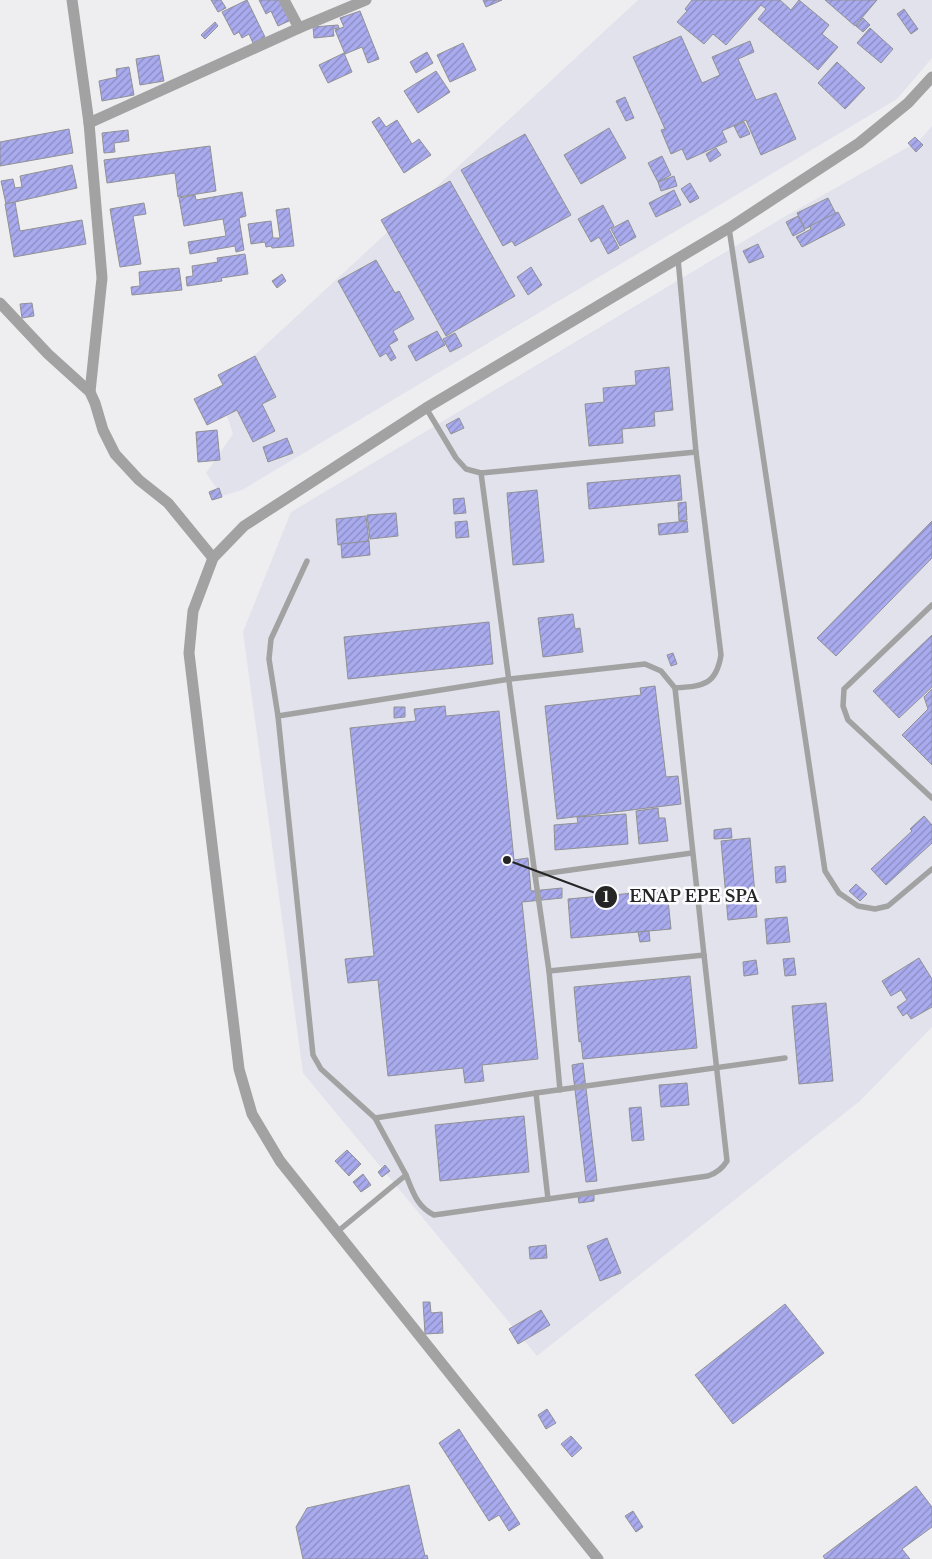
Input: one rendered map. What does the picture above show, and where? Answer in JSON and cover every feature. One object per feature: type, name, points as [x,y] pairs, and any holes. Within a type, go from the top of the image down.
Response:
[{"type":"street","points":[[72,0],[89,123],[102,278],[90,392]]},
{"type":"street","points":[[284,0],[299,28]]},
{"type":"street","points":[[89,123],[299,28],[366,0]]},
{"type":"street","points":[[598,1559],[280,1161],[252,1114],[240,1069],[189,653],[193,611],[213,558],[244,526],[426,408],[729,228],[859,143],[908,103],[932,77]]},
{"type":"street","points":[[0,303],[48,354],[90,392],[103,430],[115,454],[139,480],[168,504],[213,558]]},
{"type":"lane","points":[[729,228],[825,871],[839,893],[858,906],[874,910],[888,906],[932,869]]},
{"type":"lane","points":[[675,688],[701,686],[713,678],[720,667],[721,655],[696,452],[678,259]]},
{"type":"lane","points":[[426,408],[456,458],[466,469],[481,474],[696,452]]},
{"type":"lane","points":[[481,474],[549,971],[560,1090]]},
{"type":"lane","points":[[278,716],[510,679],[646,664],[661,671],[675,688],[727,1161],[723,1168],[717,1173],[708,1176],[434,1215],[424,1210],[417,1200],[406,1175],[375,1118],[322,1069],[313,1055],[278,716],[269,659],[271,638],[307,562]]},
{"type":"lane","points":[[932,605],[844,689],[843,706],[848,720],[932,798]]},
{"type":"lane","points":[[535,875],[692,853]]},
{"type":"lane","points":[[549,971],[704,955]]},
{"type":"lane","points":[[375,1118],[785,1058]]},
{"type":"lane","points":[[536,1094],[548,1199]]},
{"type":"lane","points":[[337,1232],[406,1175]]},
{"type":"shaded area","points":[[638,0],[932,0],[932,58],[897,99],[242,490],[222,496],[206,473],[233,434],[218,389]]},
{"type":"shaded area","points":[[932,126],[932,1027],[860,1101],[537,1356],[303,1073],[243,632],[291,512],[784,217],[919,141]]},
{"type":"building","points":[[211,0],[221,0],[226,8],[218,12]]},
{"type":"building","points":[[247,0],[265,37],[253,43],[249,34],[242,38],[239,32],[234,35],[222,12]]},
{"type":"building","points":[[259,0],[281,0],[291,20],[278,26],[271,11],[266,14]]},
{"type":"building","points":[[483,0],[502,0],[486,7]]},
{"type":"building","points":[[692,0],[780,0],[791,10],[799,0],[829,25],[822,34],[838,47],[818,70],[758,19],[766,9],[761,5],[726,45],[713,34],[704,44],[677,22],[687,11],[685,9]]},
{"type":"building","points":[[825,0],[877,0],[855,26]]},
{"type":"building","points":[[904,9],[918,29],[911,34],[897,14]]},
{"type":"building","points":[[360,11],[379,59],[368,63],[362,47],[345,54],[335,30],[344,27],[340,18]]},
{"type":"building","points":[[863,18],[870,25],[863,32],[856,26]]},
{"type":"building","points":[[215,22],[218,26],[205,39],[201,35]]},
{"type":"building","points":[[338,25],[339,28],[333,29],[334,36],[314,38],[313,27]]},
{"type":"building","points":[[870,28],[893,49],[881,63],[857,43]]},
{"type":"building","points":[[681,36],[702,83],[720,75],[712,57],[750,41],[754,52],[738,59],[756,100],[776,93],[796,139],[761,155],[746,120],[722,131],[727,142],[687,160],[682,149],[671,154],[661,130],[665,129],[633,57]]},
{"type":"building","points":[[463,43],[476,70],[450,82],[437,55]]},
{"type":"building","points":[[427,52],[433,63],[416,73],[410,62]]},
{"type":"building","points":[[344,53],[352,72],[328,83],[319,65]]},
{"type":"building","points":[[159,55],[164,81],[140,85],[136,59]]},
{"type":"building","points":[[837,62],[865,88],[845,109],[818,83]]},
{"type":"building","points":[[129,67],[134,95],[102,101],[99,81],[117,77],[116,69]]},
{"type":"building","points":[[436,71],[450,92],[418,113],[404,91]]},
{"type":"building","points":[[625,97],[634,118],[626,121],[616,101]]},
{"type":"building","points":[[379,117],[386,127],[397,120],[412,144],[419,139],[431,155],[404,173],[372,122]]},
{"type":"building","points":[[744,122],[750,134],[740,138],[734,126]]},
{"type":"building","points":[[609,128],[626,158],[581,184],[564,155]]},
{"type":"building","points":[[69,129],[73,153],[0,166],[0,142]]},
{"type":"building","points":[[128,130],[129,141],[114,143],[115,152],[104,153],[102,133]]},
{"type":"building","points":[[525,134],[571,215],[515,246],[512,241],[503,246],[461,170]]},
{"type":"building","points":[[915,137],[923,145],[916,152],[908,143]]},
{"type":"building","points":[[210,146],[216,191],[178,197],[175,173],[107,183],[104,160]]},
{"type":"building","points":[[716,148],[721,155],[710,162],[706,154]]},
{"type":"building","points":[[662,156],[671,175],[658,182],[648,163]]},
{"type":"building","points":[[72,165],[77,188],[6,204],[1,181],[13,179],[15,188],[22,187],[20,176]]},
{"type":"building","points":[[674,176],[677,186],[661,191],[658,182]]},
{"type":"building","points":[[450,181],[515,296],[446,336],[381,220]]},
{"type":"building","points":[[690,183],[699,198],[690,203],[681,189]]},
{"type":"building","points":[[674,190],[681,205],[656,217],[649,203]]},
{"type":"building","points":[[242,192],[246,216],[239,218],[244,250],[236,252],[235,246],[190,254],[188,242],[226,236],[223,219],[184,226],[179,198],[195,195],[196,200]]},
{"type":"building","points":[[828,198],[836,214],[805,229],[797,213]]},
{"type":"building","points":[[15,202],[20,231],[82,220],[86,244],[14,257],[5,204]]},
{"type":"building","points":[[144,203],[146,214],[133,216],[141,264],[120,267],[110,209]]},
{"type":"building","points":[[603,205],[614,226],[609,229],[619,248],[608,254],[599,237],[591,242],[578,219]]},
{"type":"building","points":[[289,208],[294,246],[272,248],[271,246],[266,247],[265,242],[251,244],[248,224],[271,221],[273,238],[280,238],[276,210]]},
{"type":"building","points":[[838,212],[845,225],[802,247],[796,237],[811,229],[810,226]]},
{"type":"building","points":[[798,216],[805,230],[793,236],[786,222]]},
{"type":"building","points":[[628,220],[636,237],[620,246],[611,229]]},
{"type":"building","points":[[758,244],[764,257],[749,263],[743,251]]},
{"type":"building","points":[[245,254],[248,274],[221,278],[222,281],[187,286],[186,277],[193,276],[192,266],[218,262],[217,258]]},
{"type":"building","points":[[376,260],[395,293],[399,291],[414,319],[393,331],[398,340],[389,345],[396,358],[391,361],[386,353],[380,357],[338,281]]},
{"type":"building","points":[[531,267],[542,285],[528,295],[517,277]]},
{"type":"building","points":[[179,268],[182,290],[132,295],[131,287],[140,286],[139,272]]},
{"type":"building","points":[[282,274],[286,281],[277,288],[272,281]]},
{"type":"building","points":[[32,303],[34,316],[22,318],[20,304]]},
{"type":"building","points":[[437,331],[445,345],[416,361],[408,346]]},
{"type":"building","points":[[455,333],[462,346],[450,352],[443,339]]},
{"type":"building","points":[[255,356],[276,397],[262,404],[275,431],[253,442],[237,410],[207,425],[194,399],[223,385],[218,375]]},
{"type":"building","points":[[669,367],[673,410],[654,412],[655,426],[622,429],[623,443],[589,446],[585,404],[604,402],[603,388],[636,385],[635,371]]},
{"type":"building","points":[[459,418],[464,428],[451,434],[446,425]]},
{"type":"building","points":[[217,430],[220,460],[198,462],[196,432]]},
{"type":"building","points":[[287,438],[293,453],[268,462],[263,447]]},
{"type":"building","points":[[680,475],[682,500],[589,509],[587,483]]},
{"type":"building","points":[[219,488],[222,497],[212,500],[209,492]]},
{"type":"building","points":[[537,490],[544,562],[513,565],[507,493]]},
{"type":"building","points":[[464,498],[466,513],[454,514],[453,499]]},
{"type":"building","points":[[686,502],[687,520],[679,521],[678,503]]},
{"type":"building","points":[[396,513],[398,536],[370,539],[367,515]]},
{"type":"building","points":[[366,516],[369,542],[338,545],[336,519]]},
{"type":"building","points":[[467,521],[469,537],[456,538],[455,522]]},
{"type":"building","points":[[687,521],[688,532],[659,535],[658,524]]},
{"type":"building","points":[[932,521],[932,558],[836,656],[817,638]]},
{"type":"building","points":[[369,541],[370,555],[342,558],[341,544]]},
{"type":"building","points":[[573,614],[575,629],[580,628],[583,652],[543,657],[538,618]]},
{"type":"building","points":[[489,622],[493,664],[348,679],[344,637]]},
{"type":"building","points":[[932,635],[932,687],[899,718],[873,691]]},
{"type":"building","points":[[673,653],[677,664],[671,666],[667,655]]},
{"type":"building","points":[[655,686],[666,777],[678,776],[681,804],[557,819],[545,706],[641,695],[640,688]]},
{"type":"building","points":[[932,689],[932,765],[902,735],[928,709],[924,697]]},
{"type":"building","points":[[445,706],[446,716],[499,711],[514,860],[528,858],[531,891],[562,888],[562,898],[522,902],[538,1059],[482,1065],[484,1081],[465,1083],[463,1068],[388,1076],[378,980],[348,983],[345,959],[374,956],[350,728],[416,721],[414,709]]},
{"type":"building","points":[[394,707],[405,707],[405,717],[394,718]]},
{"type":"building","points":[[658,808],[659,818],[665,818],[668,841],[639,844],[636,811]]},
{"type":"building","points":[[626,814],[628,844],[555,850],[554,825],[578,823],[577,817]]},
{"type":"building","points":[[924,816],[932,825],[932,843],[886,885],[871,869],[912,831],[910,829]]},
{"type":"building","points":[[731,828],[732,838],[714,839],[714,830]]},
{"type":"building","points":[[750,838],[757,917],[728,920],[721,841]]},
{"type":"building","points":[[785,866],[786,882],[776,883],[775,867]]},
{"type":"building","points":[[856,884],[867,894],[860,901],[849,891]]},
{"type":"building","points":[[667,890],[671,929],[571,938],[568,899]]},
{"type":"building","points":[[787,917],[790,942],[767,944],[765,919]]},
{"type":"building","points":[[649,931],[650,941],[640,942],[638,932]]},
{"type":"building","points":[[794,958],[796,975],[785,976],[783,959]]},
{"type":"building","points":[[919,958],[932,979],[932,1007],[911,1019],[907,1013],[903,1016],[897,1007],[907,1000],[901,990],[891,996],[882,981]]},
{"type":"building","points":[[756,960],[758,974],[744,976],[743,962]]},
{"type":"building","points":[[690,976],[697,1048],[583,1059],[581,1041],[579,1042],[574,987]]},
{"type":"building","points":[[826,1003],[833,1081],[799,1084],[792,1006]]},
{"type":"building","points":[[583,1063],[597,1181],[586,1182],[572,1065]]},
{"type":"building","points":[[687,1083],[689,1105],[661,1107],[659,1085]]},
{"type":"building","points":[[641,1107],[644,1140],[632,1141],[629,1108]]},
{"type":"building","points":[[524,1116],[529,1172],[440,1181],[435,1125]]},
{"type":"building","points":[[347,1150],[361,1164],[349,1176],[335,1161]]},
{"type":"building","points":[[385,1165],[390,1171],[382,1177],[378,1172]]},
{"type":"building","points":[[363,1174],[371,1185],[361,1192],[353,1182]]},
{"type":"building","points":[[594,1195],[594,1201],[579,1203],[578,1196]]},
{"type":"building","points":[[607,1238],[621,1273],[600,1281],[587,1246]]},
{"type":"building","points":[[546,1245],[547,1258],[530,1259],[529,1247]]},
{"type":"building","points":[[423,1302],[430,1302],[431,1313],[442,1312],[443,1333],[425,1334]]},
{"type":"building","points":[[785,1304],[824,1353],[733,1424],[695,1375]]},
{"type":"building","points":[[541,1310],[550,1325],[518,1344],[509,1329]]},
{"type":"building","points":[[547,1409],[556,1423],[546,1429],[538,1415]]},
{"type":"building","points":[[459,1429],[520,1524],[509,1531],[499,1515],[489,1521],[439,1443]]},
{"type":"building","points":[[571,1436],[582,1448],[572,1457],[561,1444]]},
{"type":"building","points":[[409,1485],[425,1556],[427,1555],[428,1559],[303,1559],[296,1527],[307,1508]]},
{"type":"building","points":[[916,1486],[932,1507],[932,1527],[902,1549],[910,1559],[825,1559],[823,1556]]},
{"type":"building","points":[[633,1511],[643,1527],[636,1532],[625,1516]]},
{"type":"place","name":"ENAP EPE SPA","points":[[507,860]]}]
